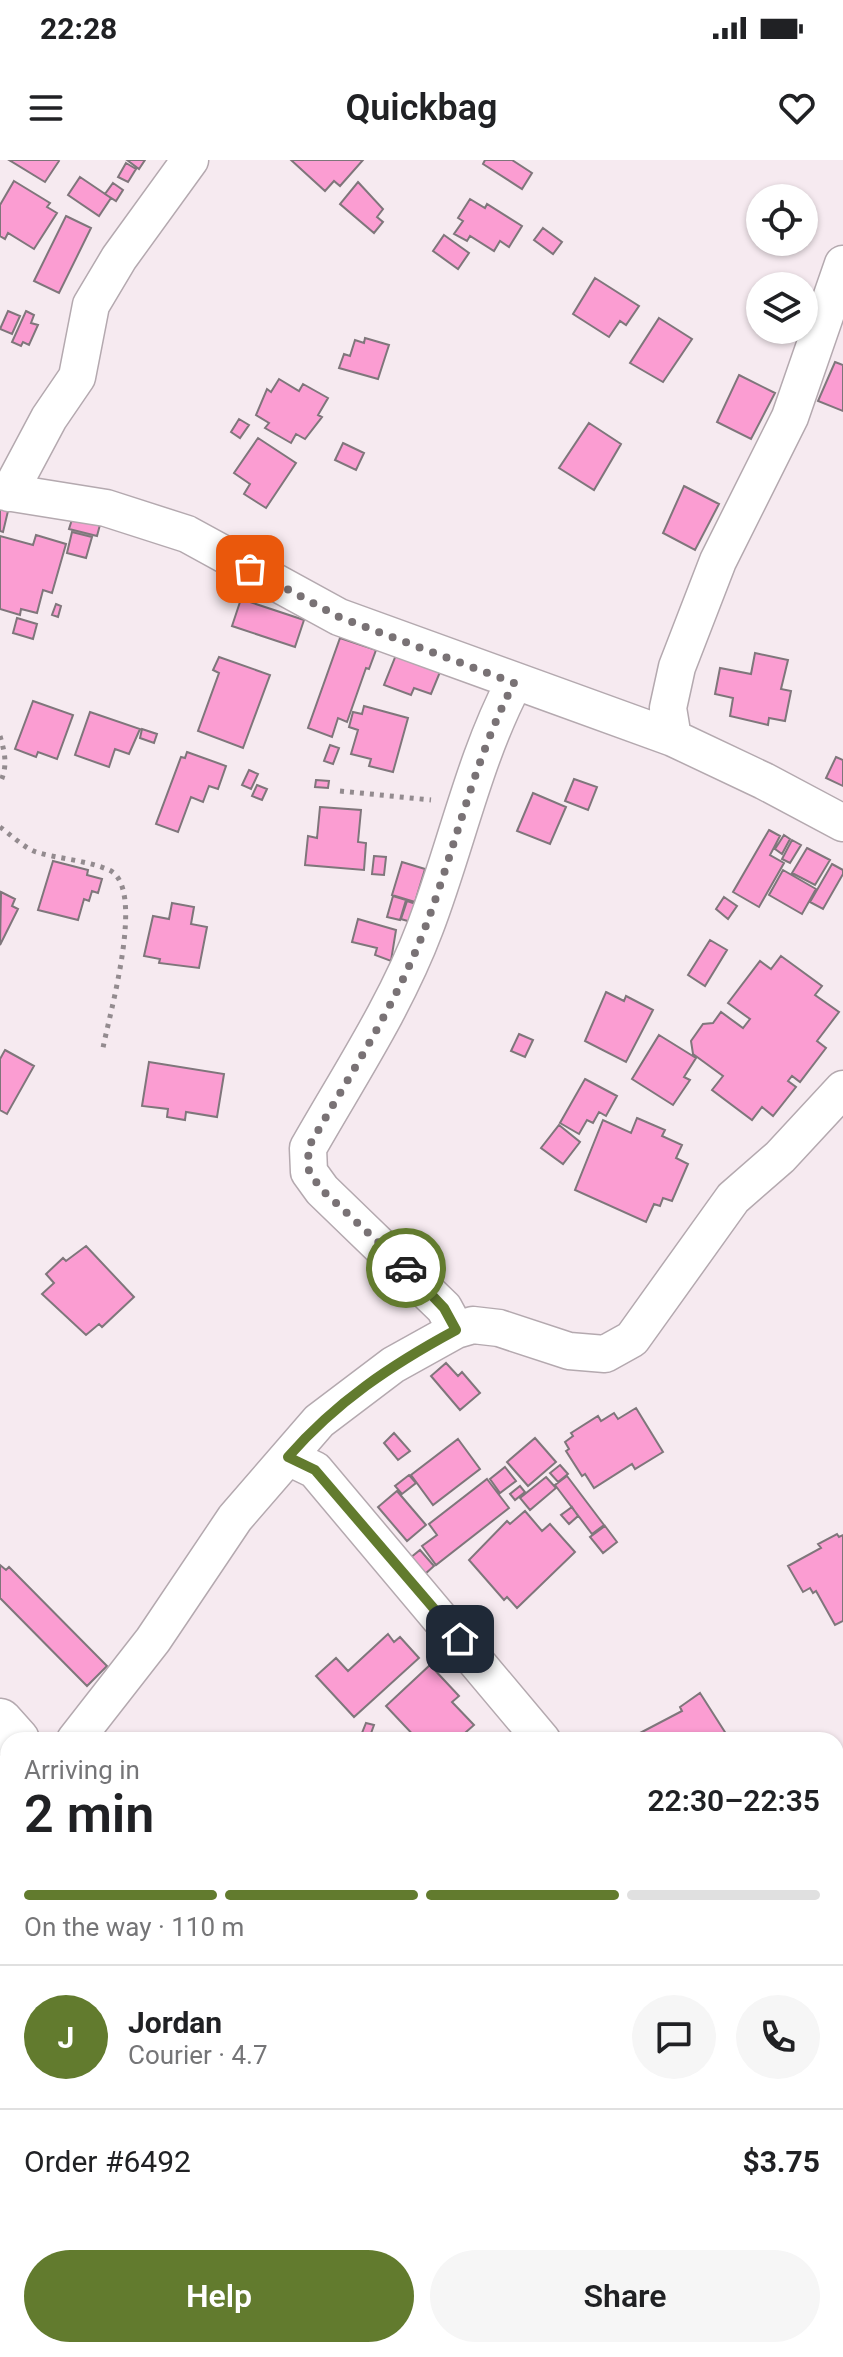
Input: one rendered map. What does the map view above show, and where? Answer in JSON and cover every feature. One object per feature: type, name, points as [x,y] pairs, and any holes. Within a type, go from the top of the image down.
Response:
[{"type":"street","points":[[190,160],[119,258],[91,305],[77,377],[5,492],[106,508],[187,534],[339,617],[514,683],[673,738],[843,823]]},
{"type":"street","points":[[673,738],[668,708],[677,667],[718,561],[790,417],[843,264]]},
{"type":"street","points":[[456,1330],[444,1308],[322,1190],[309,1172],[308,1148],[407,973],[494,720],[514,683]]},
{"type":"street","points":[[81,1732],[144,1652],[235,1518],[319,1421],[393,1365],[456,1330],[473,1325],[499,1328],[569,1351],[605,1354],[632,1339],[733,1198],[780,1157],[843,1089]]},
{"type":"street","points":[[288,1457],[315,1470],[535,1732]]},
{"type":"path","points":[[0,736],[5,755],[0,783]]},
{"type":"path","points":[[340,791],[426,799],[466,808]]},
{"type":"path","points":[[0,827],[33,851],[111,870],[122,883],[125,899],[124,941],[103,1048]]},
{"type":"building","points":[[9,160],[58,160],[59,161],[45,182]]},
{"type":"building","points":[[127,160],[145,160],[139,169]]},
{"type":"building","points":[[291,160],[363,160],[340,186],[334,181],[325,191]]},
{"type":"building","points":[[485,160],[512,160],[532,173],[522,189],[483,164]]},
{"type":"building","points":[[126,163],[136,169],[128,182],[118,177]]},
{"type":"building","points":[[80,177],[111,198],[99,216],[68,195]]},
{"type":"building","points":[[14,181],[50,203],[47,207],[57,213],[34,249],[8,233],[5,239],[0,236],[0,205]]},
{"type":"building","points":[[358,182],[383,209],[377,217],[383,222],[374,233],[340,204]]},
{"type":"building","points":[[113,183],[123,190],[116,201],[105,194]]},
{"type":"building","points":[[470,199],[485,208],[487,204],[522,226],[509,247],[500,241],[494,251],[470,236],[467,241],[454,234],[463,221],[458,218]]},
{"type":"building","points":[[66,216],[91,228],[59,293],[34,281]]},
{"type":"building","points":[[543,228],[562,242],[553,254],[534,240]]},
{"type":"building","points":[[444,235],[469,253],[458,269],[433,251]]},
{"type":"building","points":[[595,278],[639,306],[626,325],[620,321],[609,337],[573,314]]},
{"type":"building","points":[[8,311],[20,316],[12,334],[0,329]]},
{"type":"building","points":[[26,311],[34,315],[31,323],[38,325],[29,345],[23,342],[21,346],[12,342]]},
{"type":"building","points":[[659,318],[692,339],[663,382],[630,363]]},
{"type":"building","points":[[365,338],[389,345],[378,379],[339,368],[344,354],[350,356],[355,340],[364,343]]},
{"type":"building","points":[[835,362],[843,365],[843,411],[818,401]]},
{"type":"building","points":[[739,375],[775,393],[751,439],[717,422]]},
{"type":"building","points":[[279,379],[299,391],[303,384],[328,398],[318,415],[322,417],[305,439],[296,434],[291,443],[265,428],[269,423],[256,415],[267,389],[271,392]]},
{"type":"building","points":[[239,419],[249,425],[240,438],[231,432]]},
{"type":"building","points":[[589,423],[621,444],[594,490],[559,468]]},
{"type":"building","points":[[258,438],[296,463],[266,508],[244,494],[250,484],[234,473]]},
{"type":"building","points":[[343,443],[364,453],[356,470],[335,460]]},
{"type":"building","points":[[684,486],[719,504],[695,550],[663,533]]},
{"type":"building","points":[[0,509],[8,511],[3,532],[0,531]]},
{"type":"building","points":[[74,513],[101,521],[97,536],[69,529]]},
{"type":"building","points":[[72,532],[92,537],[86,558],[67,553]]},
{"type":"building","points":[[36,535],[66,544],[52,593],[43,590],[37,613],[21,609],[20,615],[0,609],[0,536],[33,545]]},
{"type":"building","points":[[241,599],[304,620],[295,647],[232,626]]},
{"type":"building","points":[[56,604],[61,606],[58,617],[52,615]]},
{"type":"building","points":[[17,618],[37,624],[33,639],[13,633]]},
{"type":"building","points":[[340,638],[376,650],[369,669],[366,668],[347,722],[338,718],[332,737],[308,728]]},
{"type":"building","points":[[755,653],[788,660],[781,689],[791,691],[785,721],[769,718],[768,725],[730,716],[733,698],[715,694],[720,668],[751,674]]},
{"type":"building","points":[[396,655],[440,672],[431,694],[414,688],[411,695],[384,685]]},
{"type":"building","points":[[219,657],[270,675],[243,748],[198,731],[219,673],[213,670]]},
{"type":"building","points":[[33,701],[73,715],[57,759],[38,752],[36,757],[15,749]]},
{"type":"building","points":[[364,706],[408,718],[393,772],[369,766],[371,759],[351,754],[358,730],[349,727],[353,712],[362,714]]},
{"type":"building","points":[[90,712],[140,729],[129,754],[115,749],[109,767],[75,755]]},
{"type":"building","points":[[142,729],[157,734],[154,743],[140,738]]},
{"type":"building","points":[[330,745],[339,748],[333,764],[324,761]]},
{"type":"building","points":[[187,752],[226,766],[218,789],[209,786],[203,802],[191,797],[178,832],[156,824],[181,757],[185,758]]},
{"type":"building","points":[[836,757],[843,760],[843,786],[826,778]]},
{"type":"building","points":[[249,770],[258,774],[251,789],[242,785]]},
{"type":"building","points":[[574,779],[597,787],[588,810],[565,801]]},
{"type":"building","points":[[316,780],[329,781],[328,788],[315,787]]},
{"type":"building","points":[[257,785],[267,789],[262,800],[252,796]]},
{"type":"building","points":[[533,793],[566,807],[550,844],[517,831]]},
{"type":"building","points":[[320,807],[361,810],[358,842],[366,843],[364,870],[305,865],[308,836],[317,838]]},
{"type":"building","points":[[769,830],[780,836],[770,855],[784,863],[759,907],[733,892]]},
{"type":"building","points":[[784,835],[790,839],[782,854],[775,849]]},
{"type":"building","points":[[792,840],[801,845],[790,863],[782,859]]},
{"type":"building","points":[[807,848],[830,860],[815,885],[792,873]]},
{"type":"building","points":[[374,856],[386,857],[384,875],[372,874]]},
{"type":"building","points":[[53,861],[88,870],[87,875],[102,879],[98,893],[92,891],[89,901],[84,899],[78,920],[38,910]]},
{"type":"building","points":[[402,862],[425,869],[415,902],[392,895]]},
{"type":"building","points":[[832,864],[843,870],[843,874],[823,909],[810,902]]},
{"type":"building","points":[[783,870],[816,889],[802,914],[769,895]]},
{"type":"building","points":[[1,892],[15,899],[12,906],[18,909],[0,945]]},
{"type":"building","points":[[393,896],[406,900],[400,920],[387,917]]},
{"type":"building","points":[[724,897],[737,906],[728,919],[716,909]]},
{"type":"building","points":[[407,901],[416,904],[411,922],[401,919]]},
{"type":"building","points":[[172,903],[194,907],[191,924],[207,927],[199,968],[159,963],[160,959],[144,956],[153,916],[169,919]]},
{"type":"building","points":[[358,919],[396,930],[391,961],[375,955],[377,948],[352,942]]},
{"type":"building","points":[[710,940],[727,950],[705,986],[688,975]]},
{"type":"building","points":[[781,956],[822,986],[815,995],[839,1012],[817,1041],[826,1048],[800,1082],[792,1076],[788,1081],[796,1087],[773,1116],[762,1107],[752,1120],[712,1090],[723,1076],[693,1054],[691,1041],[703,1024],[713,1023],[721,1012],[743,1028],[750,1019],[728,1003],[760,961],[771,969]]},
{"type":"building","points":[[606,992],[624,1001],[626,996],[653,1010],[626,1062],[585,1041]]},
{"type":"building","points":[[519,1034],[533,1040],[525,1057],[511,1051]]},
{"type":"building","points":[[659,1035],[696,1058],[684,1077],[690,1080],[673,1105],[632,1079]]},
{"type":"building","points":[[5,1050],[34,1066],[7,1114],[0,1110],[0,1059]]},
{"type":"building","points":[[149,1062],[224,1074],[217,1117],[186,1112],[185,1120],[167,1117],[168,1109],[142,1106]]},
{"type":"building","points":[[585,1079],[617,1096],[606,1116],[599,1112],[593,1123],[587,1120],[579,1134],[560,1123]]},
{"type":"building","points":[[637,1118],[665,1130],[662,1136],[682,1145],[676,1158],[688,1164],[672,1201],[663,1198],[660,1206],[654,1204],[646,1222],[575,1190],[603,1120],[631,1133]]},
{"type":"building","points":[[559,1125],[580,1142],[563,1164],[541,1148]]},
{"type":"building","points":[[86,1246],[134,1297],[102,1327],[99,1324],[86,1335],[42,1294],[54,1283],[46,1274],[63,1258],[66,1261]]},
{"type":"building","points":[[446,1363],[458,1376],[462,1372],[480,1393],[460,1410],[431,1376]]},
{"type":"building","points":[[636,1408],[663,1452],[635,1469],[632,1464],[594,1488],[566,1451],[569,1449],[565,1442],[573,1436],[571,1433],[598,1416],[601,1421],[614,1413],[618,1419]]},
{"type":"building","points":[[394,1433],[410,1451],[398,1460],[384,1443]]},
{"type":"building","points":[[535,1438],[556,1462],[528,1486],[507,1462]]},
{"type":"building","points":[[458,1439],[480,1469],[433,1505],[411,1475]]},
{"type":"building","points":[[560,1465],[568,1474],[558,1482],[550,1473]]},
{"type":"building","points":[[505,1467],[516,1481],[500,1493],[490,1479]]},
{"type":"building","points":[[409,1475],[416,1483],[402,1494],[395,1486]]},
{"type":"building","points":[[567,1476],[604,1525],[592,1534],[555,1485]]},
{"type":"building","points":[[546,1477],[556,1488],[530,1510],[520,1498]]},
{"type":"building","points":[[487,1479],[509,1508],[436,1565],[422,1546],[437,1535],[429,1524]]},
{"type":"building","points":[[520,1486],[525,1492],[515,1500],[510,1494]]},
{"type":"building","points":[[397,1491],[426,1525],[407,1541],[378,1507]]},
{"type":"building","points":[[572,1507],[578,1516],[569,1524],[561,1515]]},
{"type":"building","points":[[525,1511],[542,1531],[550,1524],[575,1552],[517,1608],[507,1597],[504,1600],[469,1560],[507,1521],[510,1524]]},
{"type":"building","points":[[605,1526],[617,1542],[603,1553],[590,1537]]},
{"type":"building","points":[[837,1534],[839,1537],[843,1535],[843,1621],[835,1625],[816,1591],[813,1593],[810,1588],[803,1592],[788,1566],[821,1548],[818,1544]]},
{"type":"building","points":[[420,1550],[434,1566],[425,1574],[410,1558]]},
{"type":"building","points":[[0,1565],[6,1570],[9,1567],[107,1666],[87,1686],[0,1598]]},
{"type":"building","points":[[388,1634],[394,1642],[400,1637],[419,1658],[354,1717],[316,1676],[336,1658],[348,1671]]},
{"type":"building","points":[[430,1665],[459,1696],[452,1702],[474,1725],[466,1732],[410,1732],[386,1706]]},
{"type":"building","points":[[700,1693],[725,1732],[642,1732],[682,1711],[680,1707]]},
{"type":"building","points":[[366,1723],[374,1725],[371,1732],[362,1732]]},
{"type":"way so far","points":[[250,569],[339,617],[514,683],[494,720],[473,790],[407,973],[308,1148],[309,1172],[322,1190],[406,1268]]},
{"type":"route","points":[[406,1268],[444,1308],[456,1330],[393,1365],[352,1394],[319,1421],[288,1457],[315,1470],[460,1639]]}]
